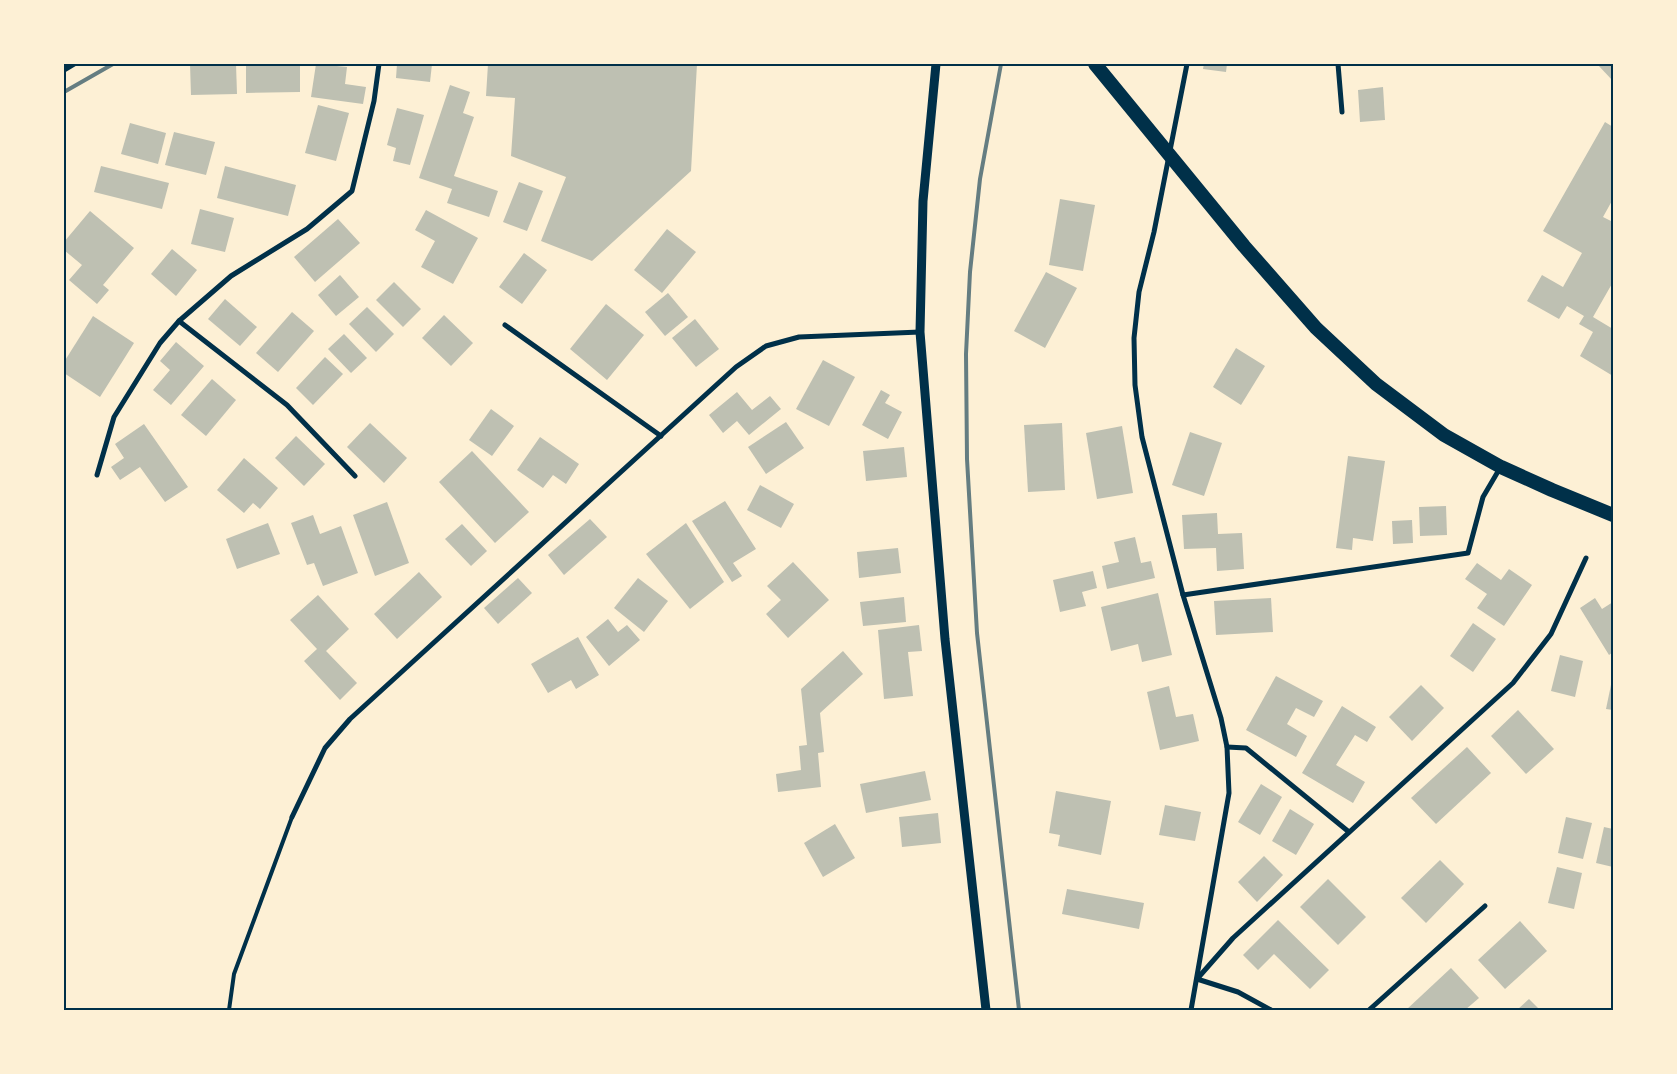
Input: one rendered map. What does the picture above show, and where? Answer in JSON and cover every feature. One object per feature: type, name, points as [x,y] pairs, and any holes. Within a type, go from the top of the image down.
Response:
[{"type":"highway","points":[[1095,64],[1244,246],[1316,328],[1376,384],[1444,435],[1501,467],[1613,515]]},
{"type":"street","points":[[64,70],[74,64]]},
{"type":"street","points":[[96,476],[114,417],[160,343],[179,320],[231,276],[307,229],[352,191],[374,101],[379,64]]},
{"type":"street","points":[[936,64],[923,201],[920,332],[945,639],[986,1010]]},
{"type":"street","points":[[1187,64],[1154,232],[1139,292],[1134,338],[1135,385],[1142,437],[1183,595],[1227,747],[1228,793],[1191,1010]]},
{"type":"street","points":[[1338,64],[1342,112]]},
{"type":"street","points":[[179,320],[287,405],[355,476]]},
{"type":"street","points":[[505,325],[661,436]]},
{"type":"street","points":[[292,817],[325,748],[350,719],[736,367],[766,346],[799,337],[920,332]]},
{"type":"street","points":[[1183,595],[1468,553],[1482,497],[1501,467]]},
{"type":"street","points":[[1197,979],[1233,938],[1513,683],[1551,634],[1586,558]]},
{"type":"street","points":[[1227,747],[1246,748],[1350,832]]},
{"type":"street","points":[[1369,1010],[1485,906]]},
{"type":"street","points":[[1197,979],[1238,992],[1271,1010]]},
{"type":"lane","points":[[229,1010],[234,974],[292,817]]},
{"type":"building","points":[[190,64],[236,64],[237,94],[191,95]]},
{"type":"building","points":[[246,64],[300,64],[300,92],[246,93]]},
{"type":"building","points":[[316,64],[347,67],[345,84],[366,87],[363,104],[311,97]]},
{"type":"building","points":[[397,64],[432,64],[430,82],[396,78]]},
{"type":"building","points":[[488,64],[697,64],[691,171],[592,261],[541,241],[566,177],[511,156],[515,98],[486,96]]},
{"type":"building","points":[[1204,64],[1227,64],[1226,72],[1203,69]]},
{"type":"building","points":[[1597,64],[1613,64],[1613,81]]},
{"type":"building","points":[[450,85],[470,92],[463,113],[474,117],[454,176],[498,191],[489,217],[447,203],[452,189],[419,178]]},
{"type":"building","points":[[1383,87],[1385,120],[1360,122],[1358,90]]},
{"type":"building","points":[[318,105],[349,113],[336,161],[305,153]]},
{"type":"building","points":[[397,108],[424,115],[410,165],[393,161],[396,148],[387,145]]},
{"type":"building","points":[[1605,122],[1613,127],[1613,199],[1603,217],[1613,222],[1613,282],[1593,317],[1613,329],[1613,376],[1580,356],[1593,332],[1579,324],[1584,316],[1567,306],[1559,319],[1527,301],[1542,275],[1563,287],[1582,253],[1543,231]]},
{"type":"building","points":[[130,123],[166,133],[158,164],[121,154]]},
{"type":"building","points":[[174,132],[215,142],[206,175],[165,165]]},
{"type":"building","points":[[101,166],[169,183],[162,209],[94,192]]},
{"type":"building","points":[[225,166],[296,185],[288,216],[217,198]]},
{"type":"building","points":[[519,182],[543,191],[527,231],[503,222]]},
{"type":"building","points":[[1060,199],[1095,205],[1083,271],[1049,265]]},
{"type":"building","points":[[200,209],[234,218],[225,252],[191,244]]},
{"type":"building","points":[[426,210],[478,238],[453,284],[421,267],[435,241],[415,230]]},
{"type":"building","points":[[90,211],[134,248],[103,285],[109,290],[97,304],[69,280],[82,265],[64,250],[64,242]]},
{"type":"building","points":[[338,219],[360,243],[315,282],[294,257]]},
{"type":"building","points":[[667,229],[696,252],[662,293],[634,270]]},
{"type":"building","points":[[172,249],[197,270],[176,296],[151,274]]},
{"type":"building","points":[[524,253],[547,270],[522,304],[499,287]]},
{"type":"building","points":[[1046,272],[1077,288],[1045,348],[1014,331]]},
{"type":"building","points":[[340,275],[359,297],[336,316],[318,295]]},
{"type":"building","points":[[394,282],[421,309],[403,327],[376,300]]},
{"type":"building","points":[[668,293],[688,317],[665,336],[645,312]]},
{"type":"building","points":[[225,299],[257,327],[240,346],[208,319]]},
{"type":"building","points":[[606,304],[644,335],[607,380],[570,349]]},
{"type":"building","points":[[367,307],[394,334],[376,352],[349,324]]},
{"type":"building","points":[[292,312],[314,331],[278,372],[256,353]]},
{"type":"building","points":[[444,315],[473,343],[451,366],[422,338]]},
{"type":"building","points":[[93,316],[134,343],[100,397],[64,373],[64,362]]},
{"type":"building","points":[[695,319],[719,349],[696,367],[672,338]]},
{"type":"building","points":[[344,334],[367,358],[351,373],[328,349]]},
{"type":"building","points":[[176,342],[204,366],[171,405],[153,390],[170,370],[160,361]]},
{"type":"building","points":[[1236,348],[1265,366],[1241,405],[1213,387]]},
{"type":"building","points":[[325,357],[343,374],[313,405],[296,388]]},
{"type":"building","points":[[823,360],[855,377],[829,426],[796,409]]},
{"type":"building","points":[[212,379],[236,400],[206,436],[181,415]]},
{"type":"building","points":[[881,390],[890,395],[885,403],[902,412],[888,439],[862,425]]},
{"type":"building","points":[[737,392],[752,410],[770,396],[781,409],[749,435],[737,421],[723,433],[709,415]]},
{"type":"building","points":[[491,409],[514,426],[492,456],[469,440]]},
{"type":"building","points":[[786,422],[804,448],[766,474],[748,447]]},
{"type":"building","points":[[370,423],[407,458],[384,483],[347,447]]},
{"type":"building","points":[[1062,423],[1065,490],[1028,492],[1024,425]]},
{"type":"building","points":[[144,424],[188,487],[165,502],[140,467],[120,480],[111,467],[124,458],[115,444]]},
{"type":"building","points":[[1122,426],[1133,493],[1097,499],[1086,433]]},
{"type":"building","points":[[1190,432],[1222,443],[1204,496],[1172,485]]},
{"type":"building","points":[[296,436],[325,464],[304,486],[275,458]]},
{"type":"building","points":[[540,437],[579,464],[566,484],[553,475],[543,488],[517,470]]},
{"type":"building","points":[[904,447],[907,477],[866,481],[863,451]]},
{"type":"building","points":[[472,451],[529,512],[495,543],[439,482]]},
{"type":"building","points":[[1348,456],[1385,461],[1373,541],[1353,538],[1352,550],[1336,548]]},
{"type":"building","points":[[244,458],[278,488],[260,509],[253,503],[244,513],[217,490]]},
{"type":"building","points":[[760,485],[794,504],[781,528],[747,510]]},
{"type":"building","points":[[725,501],[756,549],[733,563],[742,576],[732,582],[692,521]]},
{"type":"building","points":[[387,502],[409,563],[375,576],[353,515]]},
{"type":"building","points":[[1446,506],[1447,535],[1420,536],[1419,507]]},
{"type":"building","points":[[1217,513],[1218,534],[1242,533],[1244,569],[1217,571],[1216,548],[1184,549],[1182,515]]},
{"type":"building","points":[[313,515],[320,534],[341,526],[358,573],[323,586],[314,563],[307,565],[291,523]]},
{"type":"building","points":[[590,519],[607,537],[564,575],[548,555]]},
{"type":"building","points":[[1412,520],[1413,543],[1393,544],[1392,521]]},
{"type":"building","points":[[268,523],[280,554],[237,569],[226,539]]},
{"type":"building","points":[[686,523],[724,582],[690,609],[646,554]]},
{"type":"building","points":[[462,524],[487,551],[471,566],[445,539]]},
{"type":"building","points":[[1135,537],[1141,563],[1151,561],[1155,578],[1107,589],[1102,566],[1119,562],[1114,542]]},
{"type":"building","points":[[898,548],[901,573],[859,578],[857,552]]},
{"type":"building","points":[[793,562],[829,600],[788,638],[766,614],[781,600],[767,586]]},
{"type":"building","points":[[1477,563],[1501,580],[1509,569],[1532,585],[1504,626],[1477,608],[1487,594],[1465,579]]},
{"type":"building","points":[[1093,571],[1097,588],[1082,592],[1086,606],[1060,612],[1053,580]]},
{"type":"building","points":[[419,572],[442,597],[397,639],[374,614]]},
{"type":"building","points":[[518,578],[532,593],[498,624],[484,608]]},
{"type":"building","points":[[638,578],[668,601],[644,632],[614,608]]},
{"type":"building","points":[[1158,593],[1172,655],[1142,662],[1138,644],[1111,651],[1101,607]]},
{"type":"building","points":[[318,595],[349,629],[326,651],[357,683],[340,700],[304,661],[317,649],[290,620]]},
{"type":"building","points":[[904,597],[906,622],[863,626],[860,602]]},
{"type":"building","points":[[1271,598],[1273,632],[1216,635],[1214,601]]},
{"type":"building","points":[[1595,598],[1602,609],[1613,602],[1613,652],[1609,655],[1580,608]]},
{"type":"building","points":[[608,619],[618,632],[627,625],[640,640],[609,666],[586,637]]},
{"type":"building","points":[[1473,623],[1496,639],[1473,672],[1450,656]]},
{"type":"building","points":[[919,625],[922,651],[908,652],[913,696],[884,699],[878,630]]},
{"type":"building","points":[[578,637],[599,675],[576,689],[571,680],[548,693],[531,664]]},
{"type":"building","points":[[843,651],[863,674],[820,713],[824,752],[818,753],[821,787],[778,792],[776,774],[801,770],[799,746],[807,745],[801,689]]},
{"type":"building","points":[[1560,655],[1583,661],[1575,697],[1551,691]]},
{"type":"building","points":[[1276,676],[1323,701],[1314,717],[1296,708],[1287,724],[1307,736],[1296,757],[1246,730]]},
{"type":"building","points":[[1613,680],[1613,710],[1606,709]]},
{"type":"building","points":[[1421,685],[1444,708],[1412,741],[1389,717]]},
{"type":"building","points":[[1169,686],[1176,717],[1193,714],[1199,741],[1160,750],[1147,692]]},
{"type":"building","points":[[1342,706],[1376,727],[1367,742],[1355,735],[1336,765],[1365,782],[1353,803],[1302,773]]},
{"type":"building","points":[[1518,710],[1554,749],[1526,774],[1491,736]]},
{"type":"building","points":[[1467,747],[1491,773],[1436,824],[1411,798]]},
{"type":"building","points":[[925,771],[931,800],[866,813],[860,784]]},
{"type":"building","points":[[1261,784],[1282,797],[1260,835],[1238,822]]},
{"type":"building","points":[[1056,791],[1111,801],[1101,855],[1058,846],[1060,835],[1049,833]]},
{"type":"building","points":[[1165,805],[1201,812],[1195,841],[1159,835]]},
{"type":"building","points":[[1290,809],[1314,824],[1296,855],[1272,841]]},
{"type":"building","points":[[938,813],[941,843],[902,847],[899,817]]},
{"type":"building","points":[[1566,817],[1592,823],[1583,859],[1558,853]]},
{"type":"building","points":[[835,824],[855,858],[823,877],[804,843]]},
{"type":"building","points":[[1604,827],[1613,829],[1613,867],[1596,863]]},
{"type":"building","points":[[1264,856],[1283,875],[1257,902],[1238,882]]},
{"type":"building","points":[[1440,860],[1464,884],[1426,923],[1401,898]]},
{"type":"building","points":[[1557,867],[1582,873],[1574,909],[1548,903]]},
{"type":"building","points":[[1328,879],[1366,917],[1338,945],[1300,907]]},
{"type":"building","points":[[1067,889],[1144,903],[1139,929],[1062,914]]},
{"type":"building","points":[[1278,920],[1329,970],[1310,989],[1274,954],[1258,970],[1243,955]]},
{"type":"building","points":[[1520,921],[1547,951],[1505,989],[1478,960]]},
{"type":"building","points":[[1451,968],[1479,998],[1465,1010],[1406,1010]]},
{"type":"building","points":[[1529,999],[1540,1010],[1517,1010]]},
{"type":"railway","points":[[64,92],[113,64]]},
{"type":"railway","points":[[1001,64],[980,179],[970,272],[966,354],[967,459],[977,633],[1019,1010]]}]
